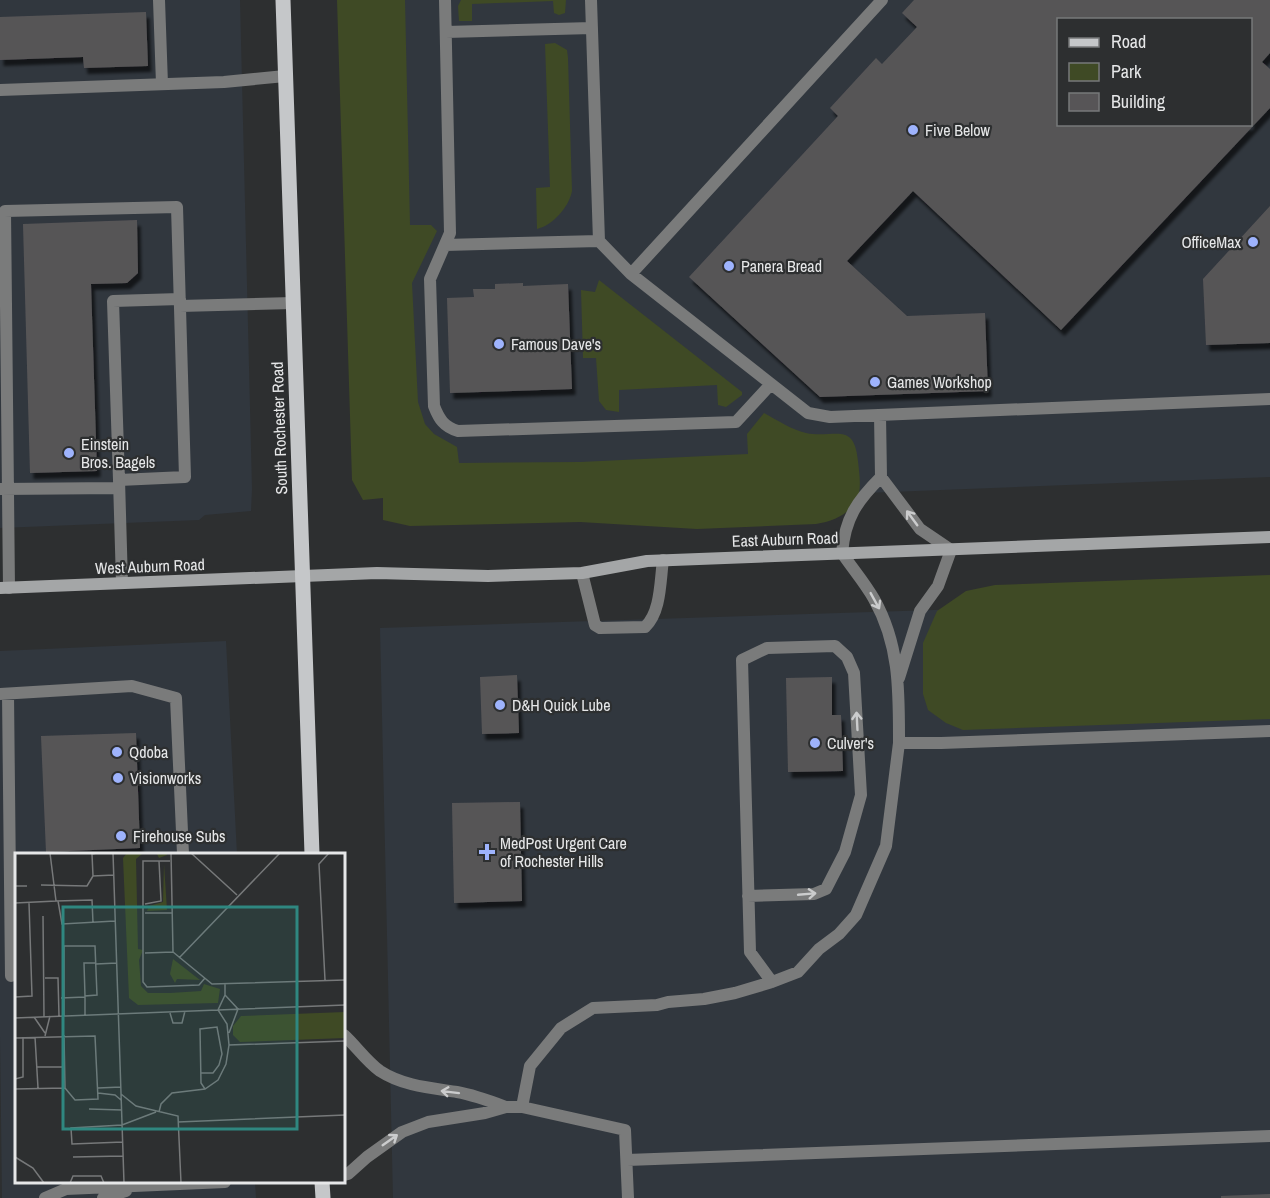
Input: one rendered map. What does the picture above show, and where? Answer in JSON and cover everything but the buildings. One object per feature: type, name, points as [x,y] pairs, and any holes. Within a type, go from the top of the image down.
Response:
[{"type":"main road","name":"South Rochester Road","points":[[283,0],[312,853]]},
{"type":"main road","name":"East Auburn Road","points":[[302,577],[377,573],[488,576],[582,573],[663,560],[1270,537]]},
{"type":"main road","name":"West Auburn Road","points":[[4,588],[302,577]]},
{"type":"main road","points":[[322,1183],[323,1198]]},
{"type":"lane","points":[[159,0],[162,84]]},
{"type":"lane","points":[[445,0],[450,233],[430,279],[434,406],[447,428],[458,431],[736,422],[771,384]]},
{"type":"lane","points":[[591,0],[598,241],[631,274],[808,413],[830,417],[1270,399]]},
{"type":"lane","points":[[631,274],[882,0]]},
{"type":"lane","points":[[446,32],[592,28]]},
{"type":"lane","points":[[0,90],[224,82],[285,76]]},
{"type":"lane","points":[[4,489],[119,484],[185,477],[177,207],[5,211],[4,489],[4,588]]},
{"type":"lane","points":[[445,245],[598,241]]},
{"type":"lane","points":[[122,583],[113,301],[293,303]]},
{"type":"lane","points":[[880,415],[881,477],[920,529],[951,550],[938,586],[920,611],[899,678]]},
{"type":"lane","points":[[522,1107],[530,1066],[561,1028],[593,1008],[657,1005],[704,999],[772,982],[798,972],[856,915],[886,846],[899,743],[899,678],[889,633],[881,613],[873,597],[842,553],[844,533],[851,515],[861,497],[881,477]]},
{"type":"lane","points":[[582,573],[595,624],[600,628],[645,627],[655,613],[663,560]]},
{"type":"lane","points":[[748,896],[814,894],[826,889],[845,852],[861,795],[854,673],[847,657],[834,646],[767,648],[742,660],[748,896],[750,952],[772,982]]},
{"type":"lane","points":[[9,978],[13,885],[5,865],[4,694],[132,686],[176,698],[183,853]]},
{"type":"lane","points":[[899,743],[1270,731]]},
{"type":"lane","points":[[345,1036],[387,1074],[413,1084],[435,1090],[458,1092],[506,1107]]},
{"type":"lane","points":[[345,1175],[402,1131],[428,1122],[485,1113],[506,1107],[522,1107],[626,1130],[628,1198]]},
{"type":"lane","points":[[627,1160],[1270,1136]]},
{"type":"lane","points":[[45,1198],[66,1189],[198,1183]]},
{"type":"lane","points":[[103,1198],[145,1185]]},
{"type":"shaded area","points":[[0,0],[240,0],[251,511],[205,515],[199,520],[0,528]]},
{"type":"shaded area","points":[[363,0],[1270,0],[1270,477],[737,498],[381,495]]},
{"type":"shaded area","points":[[1270,599],[1270,1198],[393,1198],[380,628]]},
{"type":"shaded area","points":[[226,641],[237,853],[15,853],[15,1183],[255,1183],[256,1198],[2,1198],[0,651]]},
{"type":"green space","points":[[337,0],[405,0],[410,225],[431,225],[437,231],[412,283],[418,402],[425,424],[434,434],[457,447],[459,463],[580,462],[748,454],[747,434],[764,413],[801,432],[841,434],[852,440],[856,448],[860,485],[856,500],[848,511],[830,521],[816,524],[697,529],[580,522],[410,526],[383,520],[383,498],[363,500],[352,480]]},
{"type":"green space","points":[[461,0],[566,0],[565,13],[559,15],[554,13],[553,1],[472,4],[472,21],[459,21],[458,6]]},
{"type":"green space","points":[[555,43],[567,50],[568,58],[572,191],[568,203],[559,214],[549,224],[537,229],[536,188],[550,187],[545,44]]},
{"type":"green space","points":[[599,280],[742,392],[742,395],[726,407],[718,405],[717,385],[619,390],[619,412],[606,410],[599,401],[596,358],[583,358],[581,290],[595,292]]},
{"type":"green space","points":[[1270,575],[1270,719],[963,730],[946,723],[928,710],[923,694],[923,643],[937,611],[966,591],[995,585]]},
{"type":"place","name":"Five Below","points":[[913,130]]},
{"type":"place","name":"OfficeMax","points":[[1253,242]]},
{"type":"place","name":"Panera Bread","points":[[729,266]]},
{"type":"place","name":"Famous Dave's","points":[[499,344]]},
{"type":"place","name":"Games Workshop","points":[[875,382]]},
{"type":"place","name":"Einstein Bros. Bagels","points":[[69,453]]},
{"type":"place","name":"D&H Quick Lube","points":[[500,705]]},
{"type":"place","name":"Culver's","points":[[815,743]]},
{"type":"place","name":"Qdoba","points":[[117,752]]},
{"type":"place","name":"Visionworks","points":[[118,778]]},
{"type":"place","name":"Firehouse Subs","points":[[121,836]]},
{"type":"place","name":"MedPost Urgent Care of Rochester Hills","points":[[487,852]]}]
